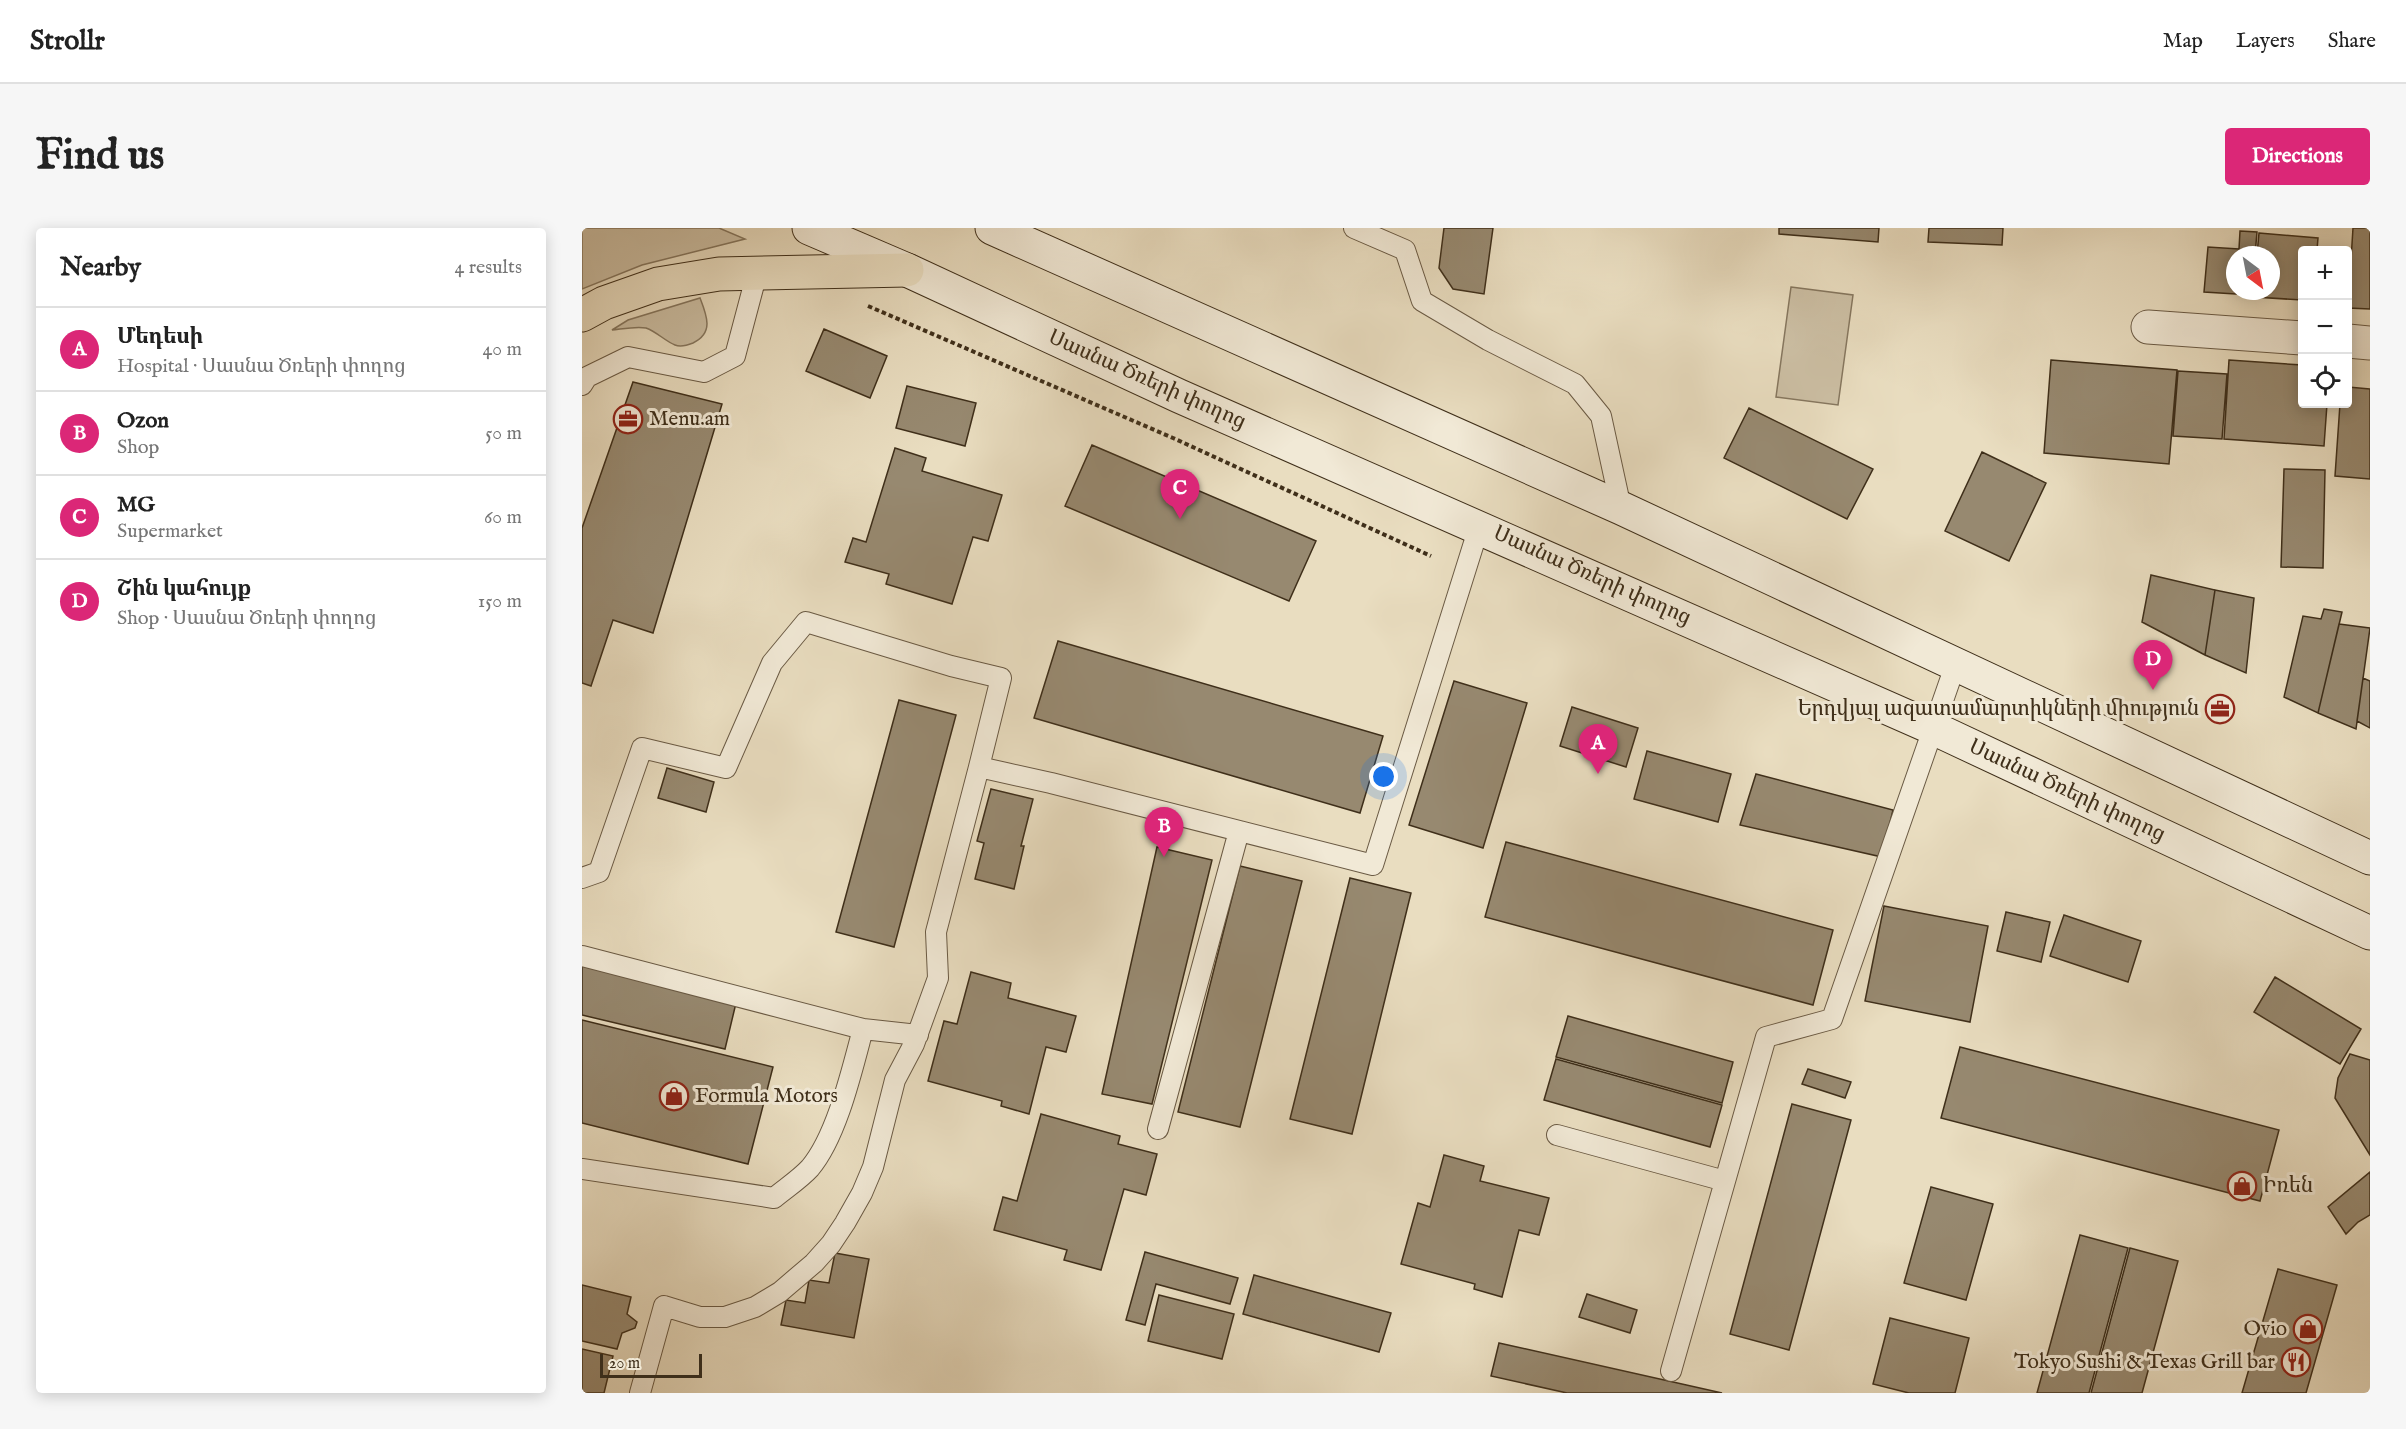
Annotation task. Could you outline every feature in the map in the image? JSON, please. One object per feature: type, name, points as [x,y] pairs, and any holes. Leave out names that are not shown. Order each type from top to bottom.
[{"type":"main road","name":"Սասնա Ծռերի փողոց","points":[[809,228],[907,270],[1179,396],[1933,728],[2370,933]]},
{"type":"main road","points":[[992,228],[1621,508],[2370,858]]},
{"type":"main road","points":[[582,315],[604,303],[658,284],[719,274],[907,270]]},
{"type":"main road","points":[[2148,327],[2298,338]]},
{"type":"main road","points":[[2352,341],[2370,343]]},
{"type":"lane","points":[[1354,228],[1405,250],[1422,301],[1488,340],[1575,384],[1601,416],[1621,508]]},
{"type":"lane","points":[[582,385],[587,377],[628,357],[704,372],[735,356],[758,273]]},
{"type":"lane","points":[[980,766],[1373,865],[1479,527]]},
{"type":"lane","points":[[582,878],[599,872],[642,748],[726,768],[772,663],[806,622],[951,666],[1001,678],[936,932],[938,978],[918,1035],[895,1080],[873,1167],[865,1184],[831,1244],[780,1292],[755,1307],[725,1317],[700,1317],[664,1305],[640,1393]]},
{"type":"lane","points":[[1671,1371],[1766,1037],[1832,1019],[1955,666]]},
{"type":"lane","points":[[1158,1129],[1239,831]]},
{"type":"lane","points":[[582,956],[863,1029],[918,1035]]},
{"type":"lane","points":[[582,1169],[774,1198],[809,1169],[825,1146],[854,1065],[863,1029]]},
{"type":"lane","points":[[1557,1135],[1725,1181]]},
{"type":"path","points":[[865,305],[1173,438],[1431,556]]},
{"type":"shaded area","points":[[582,228],[719,228],[745,239],[642,265],[582,289]]},
{"type":"shaded area","points":[[1791,287],[1853,295],[1838,405],[1776,397]]},
{"type":"shaded area","points":[[700,298],[707,324],[700,339],[691,344],[675,345],[646,328],[612,330],[628,320]]},
{"type":"building","points":[[1444,228],[1493,228],[1484,294],[1453,289],[1439,268]]},
{"type":"building","points":[[1779,228],[1879,228],[1878,242],[1779,234]]},
{"type":"building","points":[[1929,228],[2003,228],[2002,245],[1928,242]]},
{"type":"building","points":[[2353,228],[2370,228],[2370,309],[2352,308]]},
{"type":"building","points":[[2240,231],[2257,232],[2256,246],[2239,246]]},
{"type":"building","points":[[2259,233],[2318,238],[2317,246],[2298,246],[2298,300],[2280,299],[2280,246],[2258,246]]},
{"type":"building","points":[[2208,247],[2226,248],[2226,293],[2204,292]]},
{"type":"building","points":[[824,329],[887,356],[870,398],[806,371]]},
{"type":"building","points":[[2051,360],[2177,370],[2169,464],[2044,453]]},
{"type":"building","points":[[2229,360],[2298,365],[2298,408],[2327,408],[2324,446],[2224,439]]},
{"type":"building","points":[[2178,371],[2227,374],[2222,439],[2173,436]]},
{"type":"building","points":[[633,382],[722,404],[653,633],[613,620],[591,686],[582,683],[582,528]]},
{"type":"building","points":[[907,386],[976,403],[965,446],[896,428]]},
{"type":"building","points":[[2352,387],[2370,389],[2370,479],[2335,476],[2340,408],[2352,408]]},
{"type":"building","points":[[1749,408],[1873,469],[1847,519],[1724,458]]},
{"type":"building","points":[[1092,445],[1316,541],[1289,601],[1065,506]]},
{"type":"building","points":[[895,448],[926,458],[922,471],[1002,495],[988,541],[973,537],[952,604],[886,584],[889,574],[845,562],[853,538],[866,542]]},
{"type":"building","points":[[1982,452],[2046,483],[2009,561],[1945,531]]},
{"type":"building","points":[[2284,469],[2325,470],[2323,568],[2281,567]]},
{"type":"building","points":[[2151,575],[2215,590],[2205,655],[2142,622]]},
{"type":"building","points":[[2215,590],[2254,598],[2246,673],[2205,655]]},
{"type":"building","points":[[2324,609],[2342,612],[2318,713],[2284,697],[2303,616],[2321,619]]},
{"type":"building","points":[[2339,624],[2370,628],[2356,729],[2318,713]]},
{"type":"building","points":[[1058,641],[1383,736],[1360,813],[1034,718]]},
{"type":"building","points":[[2363,678],[2370,681],[2370,728],[2357,721]]},
{"type":"building","points":[[1454,681],[1527,703],[1483,848],[1409,825]]},
{"type":"building","points":[[899,700],[956,715],[894,947],[836,932]]},
{"type":"building","points":[[1572,707],[1638,728],[1626,767],[1560,746]]},
{"type":"building","points":[[1647,751],[1731,774],[1718,822],[1634,799]]},
{"type":"building","points":[[667,768],[714,782],[706,812],[658,798]]},
{"type":"building","points":[[1756,774],[1893,810],[1882,857],[1740,825]]},
{"type":"building","points":[[991,789],[1033,799],[1021,846],[1024,846],[1014,889],[975,879],[984,843],[977,841]]},
{"type":"building","points":[[1506,842],[1833,930],[1813,1005],[1485,917]]},
{"type":"building","points":[[1157,847],[1212,860],[1152,1104],[1102,1094]]},
{"type":"building","points":[[1240,866],[1302,881],[1240,1127],[1178,1112]]},
{"type":"building","points":[[1350,878],[1411,893],[1352,1134],[1290,1119]]},
{"type":"building","points":[[1884,906],[1988,926],[1970,1022],[1865,1001]]},
{"type":"building","points":[[2006,912],[2050,922],[2041,962],[1997,951]]},
{"type":"building","points":[[2064,915],[2141,941],[2128,982],[2050,956]]},
{"type":"building","points":[[582,966],[736,1003],[725,1049],[582,1015]]},
{"type":"building","points":[[971,972],[1011,983],[1008,998],[1076,1016],[1066,1052],[1046,1047],[1029,1114],[1001,1106],[1002,1101],[928,1081],[944,1021],[957,1024]]},
{"type":"building","points":[[2275,977],[2361,1029],[2340,1064],[2254,1012]]},
{"type":"building","points":[[1568,1016],[1733,1062],[1722,1103],[1556,1057]]},
{"type":"building","name":"Formula Motors","points":[[582,1020],[773,1067],[748,1164],[582,1123]]},
{"type":"building","points":[[1960,1047],[2279,1130],[2260,1201],[1941,1118]]},
{"type":"building","points":[[2350,1054],[2370,1060],[2370,1155],[2335,1098],[2338,1078]]},
{"type":"building","points":[[1556,1059],[1722,1105],[1710,1147],[1544,1100]]},
{"type":"building","points":[[1808,1069],[1851,1082],[1845,1098],[1802,1084]]},
{"type":"building","points":[[1792,1104],[1851,1120],[1789,1350],[1730,1334]]},
{"type":"building","points":[[1041,1114],[1120,1136],[1118,1144],[1157,1154],[1146,1195],[1124,1189],[1101,1270],[1064,1260],[1067,1250],[994,1230],[1003,1197],[1017,1201]]},
{"type":"building","points":[[1444,1155],[1484,1166],[1480,1181],[1549,1198],[1539,1235],[1519,1230],[1502,1297],[1474,1289],[1475,1284],[1401,1264],[1418,1203],[1430,1207]]},
{"type":"building","points":[[2370,1172],[2370,1215],[2358,1222],[2346,1234],[2328,1207]]},
{"type":"building","points":[[1931,1187],[1993,1204],[1966,1300],[1904,1283]]},
{"type":"building","points":[[2080,1235],[2128,1248],[2089,1393],[2037,1393]]},
{"type":"building","points":[[2130,1248],[2178,1261],[2142,1393],[2091,1393]]},
{"type":"building","points":[[1145,1252],[1238,1278],[1230,1304],[1156,1284],[1145,1325],[1126,1320]]},
{"type":"building","points":[[835,1253],[869,1259],[854,1338],[781,1325],[786,1300],[805,1303],[809,1280],[829,1283]]},
{"type":"building","points":[[2278,1269],[2337,1285],[2306,1393],[2242,1393]]},
{"type":"building","points":[[1254,1275],[1391,1313],[1379,1352],[1243,1314]]},
{"type":"building","points":[[582,1285],[631,1297],[627,1314],[637,1322],[635,1328],[622,1333],[617,1349],[582,1341]]},
{"type":"building","points":[[1587,1294],[1637,1310],[1630,1333],[1579,1317]]},
{"type":"building","points":[[1159,1295],[1234,1314],[1222,1359],[1148,1341]]},
{"type":"building","points":[[1890,1318],[1969,1338],[1955,1393],[1909,1393],[1873,1384]]},
{"type":"building","points":[[1499,1343],[1722,1393],[1567,1393],[1491,1376]]},
{"type":"building","points":[[582,1349],[613,1356],[604,1393],[582,1393]]},
{"type":"place","name":"Menu.am","points":[[628,419]]},
{"type":"place","name":"MG","points":[[1180,519]]},
{"type":"place","name":"Շին կահույք","points":[[2153,690]]},
{"type":"place","name":"Երդվյալ ազատամարտիկների միություն","points":[[2220,709]]},
{"type":"place","name":"Մեդեսի","points":[[1598,774]]},
{"type":"place","name":"Ozon","points":[[1164,857]]},
{"type":"place","name":"Formula Motors","points":[[674,1096]]},
{"type":"place","name":"Իռեն","points":[[2242,1186]]},
{"type":"place","name":"Ovio","points":[[2308,1329]]},
{"type":"place","name":"Tokyo Sushi & Texas Grill bar","points":[[2296,1362]]}]
